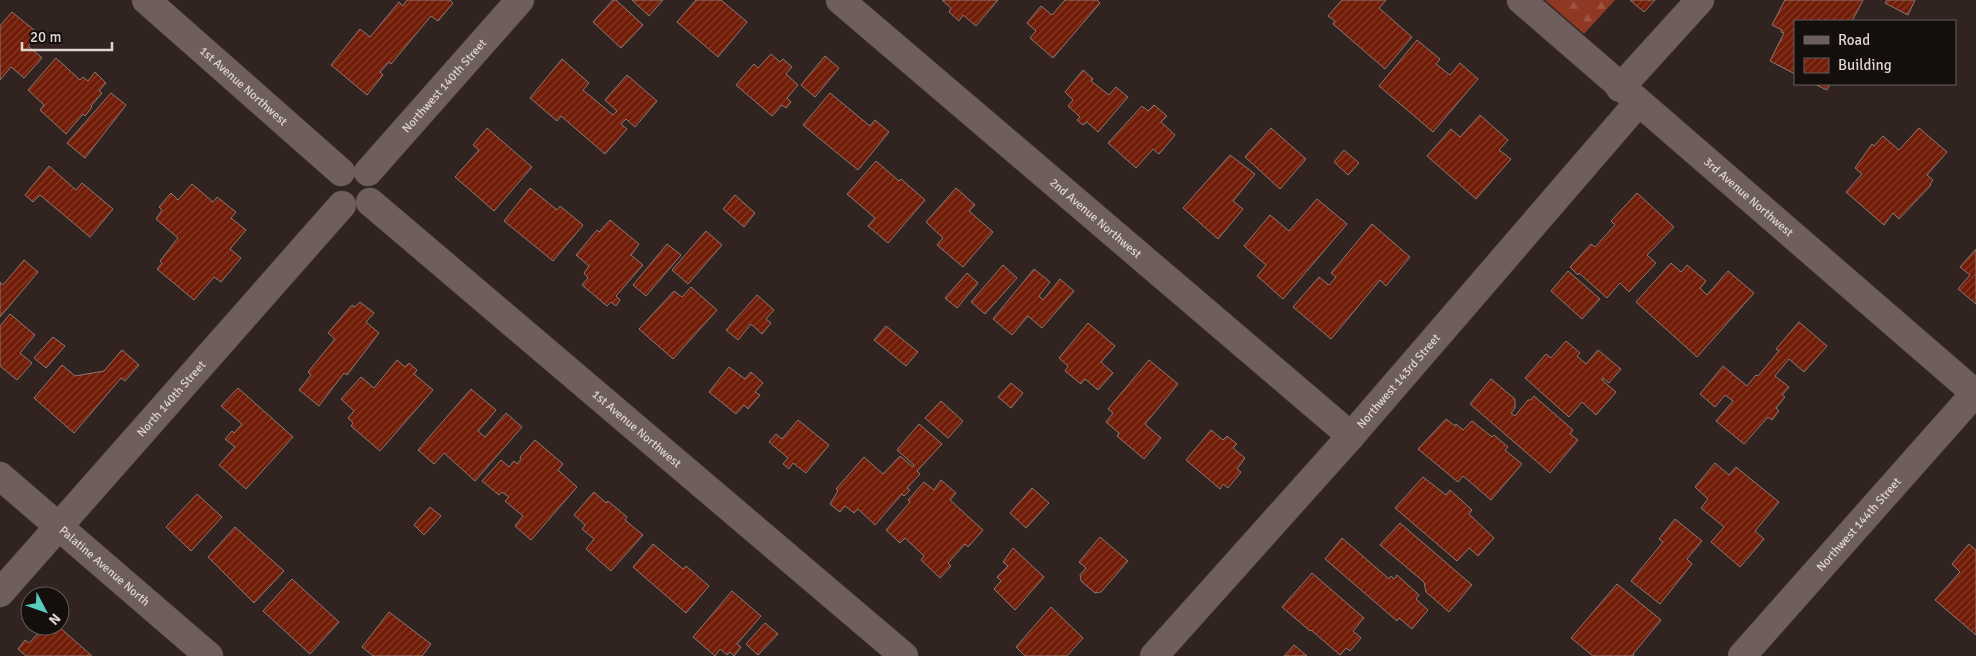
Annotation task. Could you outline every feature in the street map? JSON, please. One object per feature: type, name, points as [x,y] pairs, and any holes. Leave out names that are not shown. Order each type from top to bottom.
[{"type":"street","name":"1st Avenue Northwest","points":[[146,0],[341,172]]},
{"type":"street","name":"Northwest 140th Street","points":[[368,172],[520,0]]},
{"type":"street","name":"2nd Avenue Northwest","points":[[840,0],[1351,436]]},
{"type":"street","name":"3rd Avenue Northwest","points":[[1521,0],[1975,394]]},
{"type":"street","name":"Northwest 143rd Street","points":[[1154,656],[1351,436],[1629,95],[1700,0]]},
{"type":"street","points":[[356,167],[368,172],[376,183],[374,196],[370,202],[358,209],[350,209],[342,205],[335,196],[334,189],[335,182],[341,172],[356,167]]},
{"type":"street","name":"1st Avenue Northwest","points":[[370,202],[904,656]]},
{"type":"street","name":"North 140th Street","points":[[0,593],[342,205]]},
{"type":"street","name":"Northwest 144th Street","points":[[1742,656],[1975,394]]},
{"type":"street","name":"Palatine Avenue North","points":[[0,476],[209,656]]},
{"type":"green space","points":[[1545,0],[1615,0],[1584,34]]},
{"type":"building","points":[[407,0],[450,0],[453,3],[438,21],[431,16],[391,64],[389,62],[380,72],[383,75],[367,95],[331,65],[360,29],[370,37],[399,2],[403,6]]},
{"type":"building","points":[[613,0],[616,0],[643,25],[621,48],[593,22]]},
{"type":"building","points":[[632,0],[663,0],[649,16]]},
{"type":"building","points":[[696,0],[721,0],[747,22],[718,57],[677,22]]},
{"type":"building","points":[[942,0],[998,0],[976,26],[963,15],[959,21],[949,12],[951,8]]},
{"type":"building","points":[[1065,0],[1097,0],[1100,3],[1053,58],[1030,38],[1036,31],[1027,23],[1041,6],[1052,15]]},
{"type":"building","points":[[1342,0],[1386,0],[1379,8],[1412,37],[1385,69],[1333,24],[1335,21],[1328,16]]},
{"type":"building","points":[[1630,0],[1655,0],[1644,12]]},
{"type":"building","points":[[1785,0],[1863,0],[1853,20],[1794,20],[1794,73],[1770,61],[1784,33],[1772,25]]},
{"type":"building","points":[[1887,0],[1915,0],[1908,15],[1885,3]]},
{"type":"building","points":[[12,12],[39,34],[28,46],[42,58],[24,78],[11,67],[0,80],[0,26]]},
{"type":"building","points":[[1417,40],[1440,59],[1436,64],[1450,75],[1460,63],[1478,79],[1433,132],[1379,86]]},
{"type":"building","points":[[771,54],[780,62],[783,59],[792,67],[786,74],[798,85],[787,98],[791,102],[786,108],[782,105],[772,116],[736,85],[754,64],[758,68]]},
{"type":"building","points":[[825,56],[839,68],[815,97],[801,85]]},
{"type":"building","points":[[56,58],[80,80],[83,77],[88,81],[95,72],[106,83],[99,91],[102,93],[85,116],[83,114],[66,134],[40,110],[44,105],[28,90]]},
{"type":"building","points":[[562,59],[589,83],[583,90],[613,115],[617,111],[605,100],[627,75],[657,101],[635,127],[626,119],[621,124],[627,129],[605,154],[561,116],[557,121],[530,98]]},
{"type":"building","points":[[1083,70],[1093,79],[1091,81],[1109,95],[1116,87],[1128,97],[1098,132],[1087,122],[1083,125],[1077,120],[1080,117],[1068,106],[1073,100],[1065,92]]},
{"type":"building","points":[[1816,85],[1830,85],[1827,90]]},
{"type":"building","points":[[111,93],[126,105],[85,158],[67,143]]},
{"type":"building","points":[[830,93],[870,126],[875,120],[889,132],[858,170],[803,125]]},
{"type":"building","points":[[1154,105],[1167,116],[1161,122],[1175,135],[1159,154],[1153,149],[1136,168],[1108,143],[1142,106],[1148,111]]},
{"type":"building","points":[[1480,115],[1508,140],[1499,150],[1511,159],[1476,199],[1427,156],[1451,129],[1460,137]]},
{"type":"building","points":[[487,128],[532,167],[494,211],[455,177],[479,150],[473,145]]},
{"type":"building","points":[[1271,128],[1306,159],[1280,189],[1245,157]]},
{"type":"building","points":[[1919,128],[1947,152],[1927,175],[1933,180],[1931,185],[1899,219],[1893,213],[1884,225],[1846,192],[1862,174],[1855,168],[1872,144],[1874,146],[1883,136],[1899,150]]},
{"type":"building","points":[[1344,150],[1359,163],[1348,175],[1334,162]]},
{"type":"building","points":[[1230,155],[1255,174],[1233,201],[1243,209],[1218,239],[1183,208]]},
{"type":"building","points":[[876,161],[925,200],[888,243],[868,226],[875,218],[847,194]]},
{"type":"building","points":[[49,166],[76,190],[82,183],[113,209],[90,237],[40,195],[33,202],[25,195]]},
{"type":"building","points":[[192,184],[213,202],[217,197],[236,212],[231,218],[246,230],[230,249],[241,258],[221,282],[214,277],[194,300],[157,269],[162,263],[160,261],[178,238],[156,219],[162,210],[159,207],[171,193],[178,200]]},
{"type":"building","points":[[530,188],[557,210],[560,206],[583,225],[553,261],[504,221]]},
{"type":"building","points":[[956,188],[975,205],[969,211],[993,232],[963,267],[937,245],[943,238],[926,222]]},
{"type":"building","points":[[1637,193],[1674,227],[1647,255],[1656,263],[1629,292],[1620,283],[1607,298],[1570,267],[1591,244],[1595,247],[1615,225],[1611,221]]},
{"type":"building","points":[[735,195],[755,213],[744,227],[723,209]]},
{"type":"building","points":[[1317,199],[1347,224],[1283,299],[1257,276],[1266,265],[1244,246],[1270,215],[1289,231]]},
{"type":"building","points":[[610,220],[639,244],[631,255],[643,265],[616,296],[620,300],[616,306],[611,302],[607,306],[582,285],[588,278],[584,273],[589,266],[576,255],[597,230],[599,232]]},
{"type":"building","points":[[1372,224],[1410,257],[1386,286],[1380,280],[1331,339],[1293,307],[1319,277],[1329,285],[1336,277],[1331,273]]},
{"type":"building","points":[[706,231],[722,245],[688,284],[672,270]]},
{"type":"building","points":[[667,244],[681,255],[646,296],[633,285]]},
{"type":"building","points":[[1976,249],[1976,304],[1958,289],[1970,275],[1960,267]]},
{"type":"building","points":[[24,260],[38,272],[0,317],[0,282],[3,285]]},
{"type":"building","points":[[1671,263],[1681,272],[1687,265],[1706,281],[1700,288],[1707,295],[1728,271],[1754,293],[1697,357],[1636,302]]},
{"type":"building","points":[[1003,265],[1017,278],[985,314],[971,302]]},
{"type":"building","points":[[1034,269],[1050,282],[1039,296],[1043,300],[1060,279],[1074,291],[1042,328],[1028,316],[1012,335],[993,319]]},
{"type":"building","points":[[1568,271],[1600,299],[1582,319],[1551,291]]},
{"type":"building","points":[[967,273],[978,283],[957,308],[945,298]]},
{"type":"building","points":[[691,287],[717,310],[673,359],[639,329],[674,291],[682,297]]},
{"type":"building","points":[[757,295],[774,310],[766,319],[771,323],[762,334],[751,324],[738,340],[726,330]]},
{"type":"building","points":[[360,302],[374,313],[366,322],[379,333],[347,375],[344,373],[319,406],[299,390],[311,375],[308,372],[335,339],[328,333],[352,305],[355,307]]},
{"type":"building","points":[[10,314],[35,335],[20,353],[32,363],[17,380],[0,366],[0,326]]},
{"type":"building","points":[[1799,322],[1827,346],[1804,372],[1789,359],[1775,376],[1789,387],[1782,395],[1785,397],[1776,408],[1779,411],[1772,420],[1768,417],[1744,444],[1716,421],[1733,401],[1725,395],[1715,407],[1700,394],[1723,366],[1747,386],[1779,351],[1776,349]]},
{"type":"building","points":[[1088,323],[1115,346],[1101,362],[1113,373],[1098,390],[1085,379],[1081,384],[1065,371],[1068,366],[1059,358]]},
{"type":"building","points":[[886,326],[918,352],[906,366],[874,340]]},
{"type":"building","points":[[53,337],[65,346],[46,368],[34,358]]},
{"type":"building","points":[[1566,341],[1580,353],[1577,356],[1586,364],[1598,350],[1621,369],[1609,383],[1603,378],[1602,380],[1616,392],[1596,415],[1582,402],[1569,417],[1525,378],[1546,354],[1551,358]]},
{"type":"building","points":[[122,350],[139,365],[125,381],[121,378],[74,433],[34,398],[62,365],[75,376],[104,371]]},
{"type":"building","points":[[397,360],[405,367],[409,363],[417,370],[414,374],[433,390],[380,451],[351,426],[353,423],[348,418],[354,411],[341,399],[361,377],[374,388]]},
{"type":"building","points":[[1149,360],[1178,384],[1145,424],[1161,438],[1144,459],[1117,436],[1119,433],[1106,422],[1113,413],[1108,409]]},
{"type":"building","points":[[729,367],[745,379],[751,372],[763,383],[755,392],[760,395],[748,409],[744,405],[736,414],[709,392]]},
{"type":"building","points":[[1491,379],[1515,399],[1515,408],[1511,413],[1515,416],[1528,400],[1531,400],[1534,396],[1573,430],[1570,434],[1578,440],[1550,473],[1470,404]]},
{"type":"building","points":[[1011,383],[1023,393],[1011,408],[998,397]]},
{"type":"building","points":[[238,388],[293,437],[246,489],[219,465],[235,447],[225,439],[242,424],[221,406]]},
{"type":"building","points":[[471,389],[496,410],[478,431],[485,437],[506,413],[522,427],[475,481],[444,453],[434,464],[418,450]]},
{"type":"building","points":[[941,401],[963,421],[948,438],[925,418]]},
{"type":"building","points":[[1446,419],[1463,430],[1472,421],[1492,437],[1494,435],[1508,447],[1505,450],[1522,464],[1491,500],[1463,476],[1458,482],[1418,449]]},
{"type":"building","points":[[798,420],[829,445],[806,473],[793,463],[789,469],[783,464],[788,458],[769,442],[776,434],[782,439]]},
{"type":"building","points":[[919,424],[942,444],[917,471],[920,474],[907,488],[910,490],[904,496],[902,494],[875,525],[858,509],[854,513],[845,506],[840,512],[830,504],[838,491],[836,489],[864,457],[883,474],[900,456],[913,467],[914,465],[897,450]]},
{"type":"building","points":[[1211,430],[1223,440],[1227,436],[1237,444],[1233,448],[1245,458],[1237,469],[1241,472],[1228,488],[1223,484],[1220,489],[1186,460]]},
{"type":"building","points":[[535,440],[563,464],[558,470],[577,487],[531,540],[515,526],[523,516],[505,501],[509,497],[502,492],[499,495],[482,481],[501,460],[509,467],[514,461],[517,464],[521,459],[520,457]]},
{"type":"building","points":[[1715,463],[1729,475],[1736,467],[1779,502],[1755,531],[1764,539],[1740,567],[1711,542],[1724,527],[1701,508],[1708,499],[1695,487]]},
{"type":"building","points":[[1423,477],[1446,495],[1450,490],[1472,510],[1469,514],[1494,538],[1478,556],[1469,548],[1457,561],[1395,508]]},
{"type":"building","points":[[941,480],[956,493],[950,500],[983,530],[968,547],[965,544],[948,563],[951,566],[940,578],[921,560],[924,556],[905,538],[900,543],[886,530],[924,482],[934,490]]},
{"type":"building","points":[[1032,488],[1049,503],[1026,528],[1010,513]]},
{"type":"building","points":[[594,492],[606,503],[608,501],[627,517],[625,520],[643,535],[611,571],[586,549],[594,539],[582,529],[585,525],[574,515]]},
{"type":"building","points":[[197,494],[222,517],[191,551],[166,527]]},
{"type":"building","points":[[430,507],[441,516],[424,535],[414,525]]},
{"type":"building","points":[[1675,519],[1702,541],[1687,559],[1692,564],[1660,604],[1631,581],[1663,542],[1659,539]]},
{"type":"building","points":[[1400,523],[1472,585],[1449,612],[1426,592],[1424,582],[1380,545]]},
{"type":"building","points":[[235,527],[284,571],[254,603],[208,557]]},
{"type":"building","points":[[1100,537],[1128,561],[1101,592],[1095,593],[1081,581],[1080,575],[1086,568],[1079,562]]},
{"type":"building","points":[[1342,538],[1389,579],[1391,576],[1394,579],[1397,575],[1419,595],[1416,599],[1428,610],[1412,629],[1399,618],[1397,621],[1325,559]]},
{"type":"building","points":[[653,544],[683,569],[686,566],[709,586],[686,613],[633,567]]},
{"type":"building","points":[[1969,544],[1976,550],[1976,635],[1935,600],[1960,572],[1952,564]]},
{"type":"building","points":[[1013,548],[1044,577],[1015,610],[994,589],[1001,581],[997,577],[1008,566],[1003,562]]},
{"type":"building","points":[[1312,573],[1364,618],[1353,631],[1361,638],[1350,651],[1346,648],[1340,655],[1282,607]]},
{"type":"building","points":[[292,579],[339,622],[310,654],[263,611]]},
{"type":"building","points":[[1617,584],[1661,620],[1633,654],[1634,656],[1593,656],[1571,638]]},
{"type":"building","points":[[732,591],[761,616],[737,644],[741,647],[734,656],[730,652],[727,655],[720,649],[715,656],[693,637]]},
{"type":"building","points":[[1051,607],[1083,638],[1067,656],[1025,656],[1016,647]]},
{"type":"building","points":[[389,612],[431,644],[422,656],[373,656],[362,647]]},
{"type":"building","points":[[765,623],[778,634],[758,655],[746,644]]},
{"type":"building","points":[[36,636],[69,636],[92,656],[26,656],[18,649],[25,640],[29,643]]},
{"type":"building","points":[[1294,645],[1307,656],[1284,656]]}]
